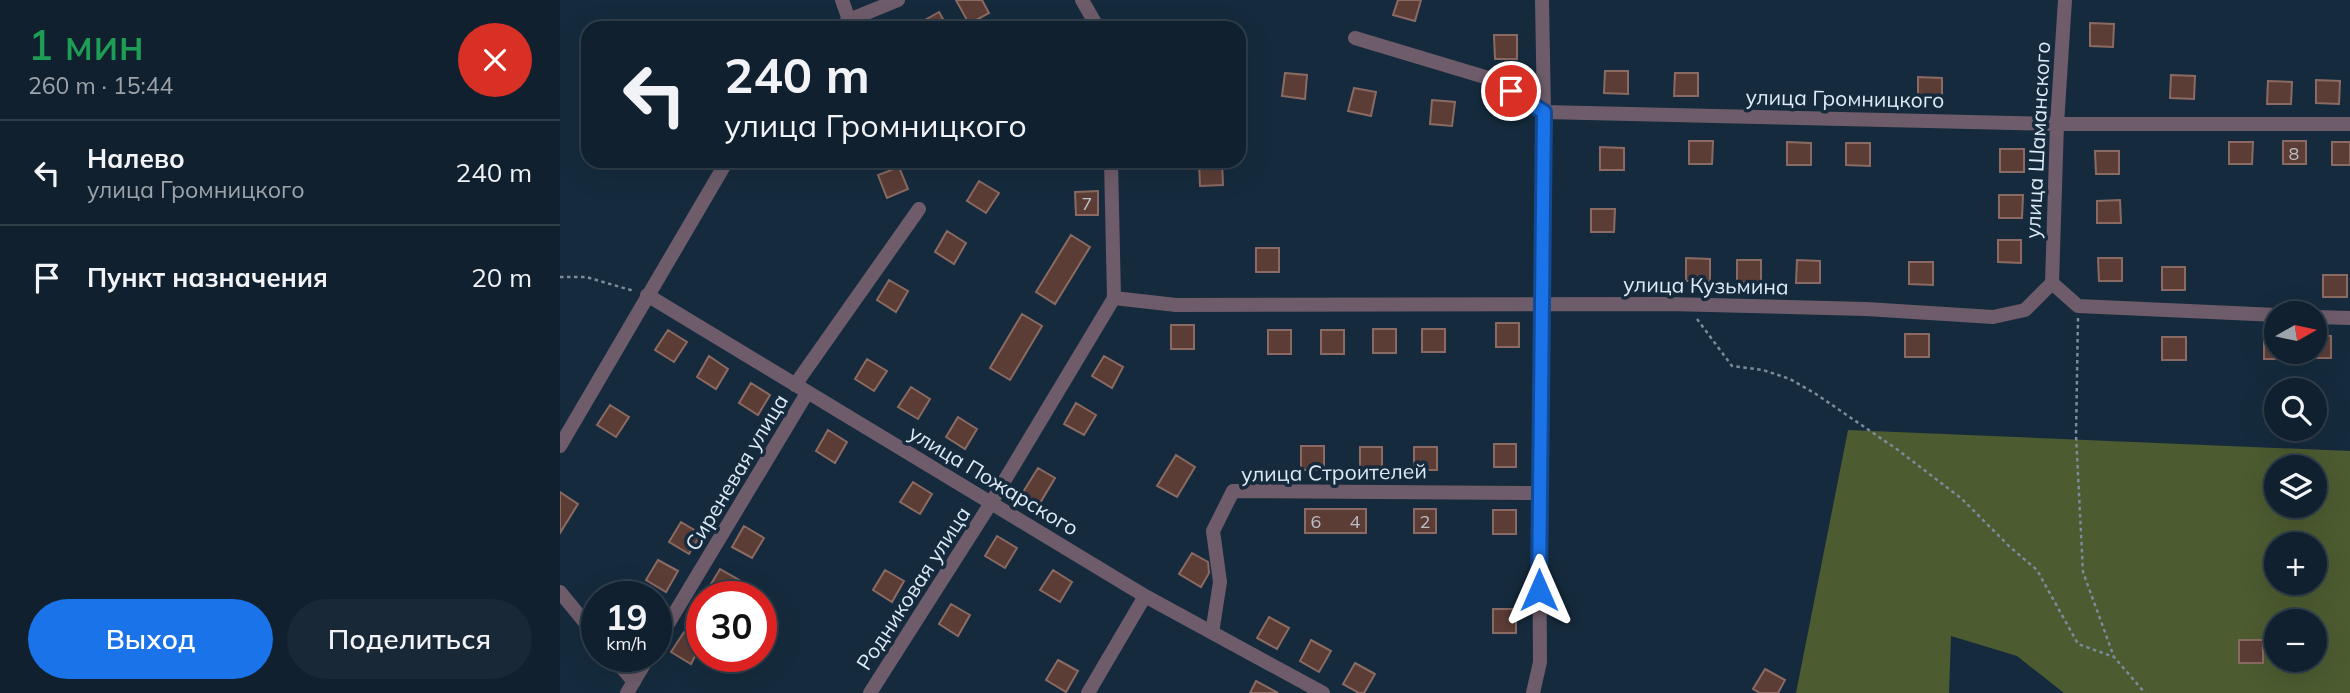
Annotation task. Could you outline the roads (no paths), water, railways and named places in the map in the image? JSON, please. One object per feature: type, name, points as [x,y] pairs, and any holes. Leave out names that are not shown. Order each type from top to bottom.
[{"type":"street","points":[[842,0],[844,21]]},
{"type":"street","points":[[851,21],[898,0]]},
{"type":"street","points":[[1082,0],[1094,21]]},
{"type":"street","points":[[1533,693],[1539,662],[1544,112],[1542,0]]},
{"type":"street","name":"улица Шаманского","points":[[2052,283],[2057,124],[2065,0]]},
{"type":"street","points":[[1355,38],[1495,80],[1544,112]]},
{"type":"street","name":"улица Громницкого","points":[[1544,112],[2057,124],[2350,124]]},
{"type":"street","points":[[560,446],[723,168]]},
{"type":"street","points":[[1111,168],[1114,298]]},
{"type":"street","name":"Сиреневая улица","points":[[672,617],[802,389],[919,209]]},
{"type":"street","points":[[2052,283],[2078,306],[2264,314]]},
{"type":"street","name":"улица Кузьмина","points":[[1114,298],[1176,305],[1687,305],[1866,309],[1993,317],[2025,310],[2052,283]]},
{"type":"street","name":"улица Пожарского","points":[[647,295],[1145,596],[1304,688],[1324,693]]},
{"type":"street","name":"Родниковая улица","points":[[870,693],[991,503],[1114,298]]},
{"type":"street","points":[[2328,317],[2350,318]]},
{"type":"street","name":"улица Строителей","points":[[1212,633],[1220,582],[1213,531],[1233,491],[1539,493]]},
{"type":"street","points":[[560,592],[581,618]]},
{"type":"street","points":[[1088,693],[1145,596]]},
{"type":"street","points":[[621,672],[630,688],[640,672]]}]
